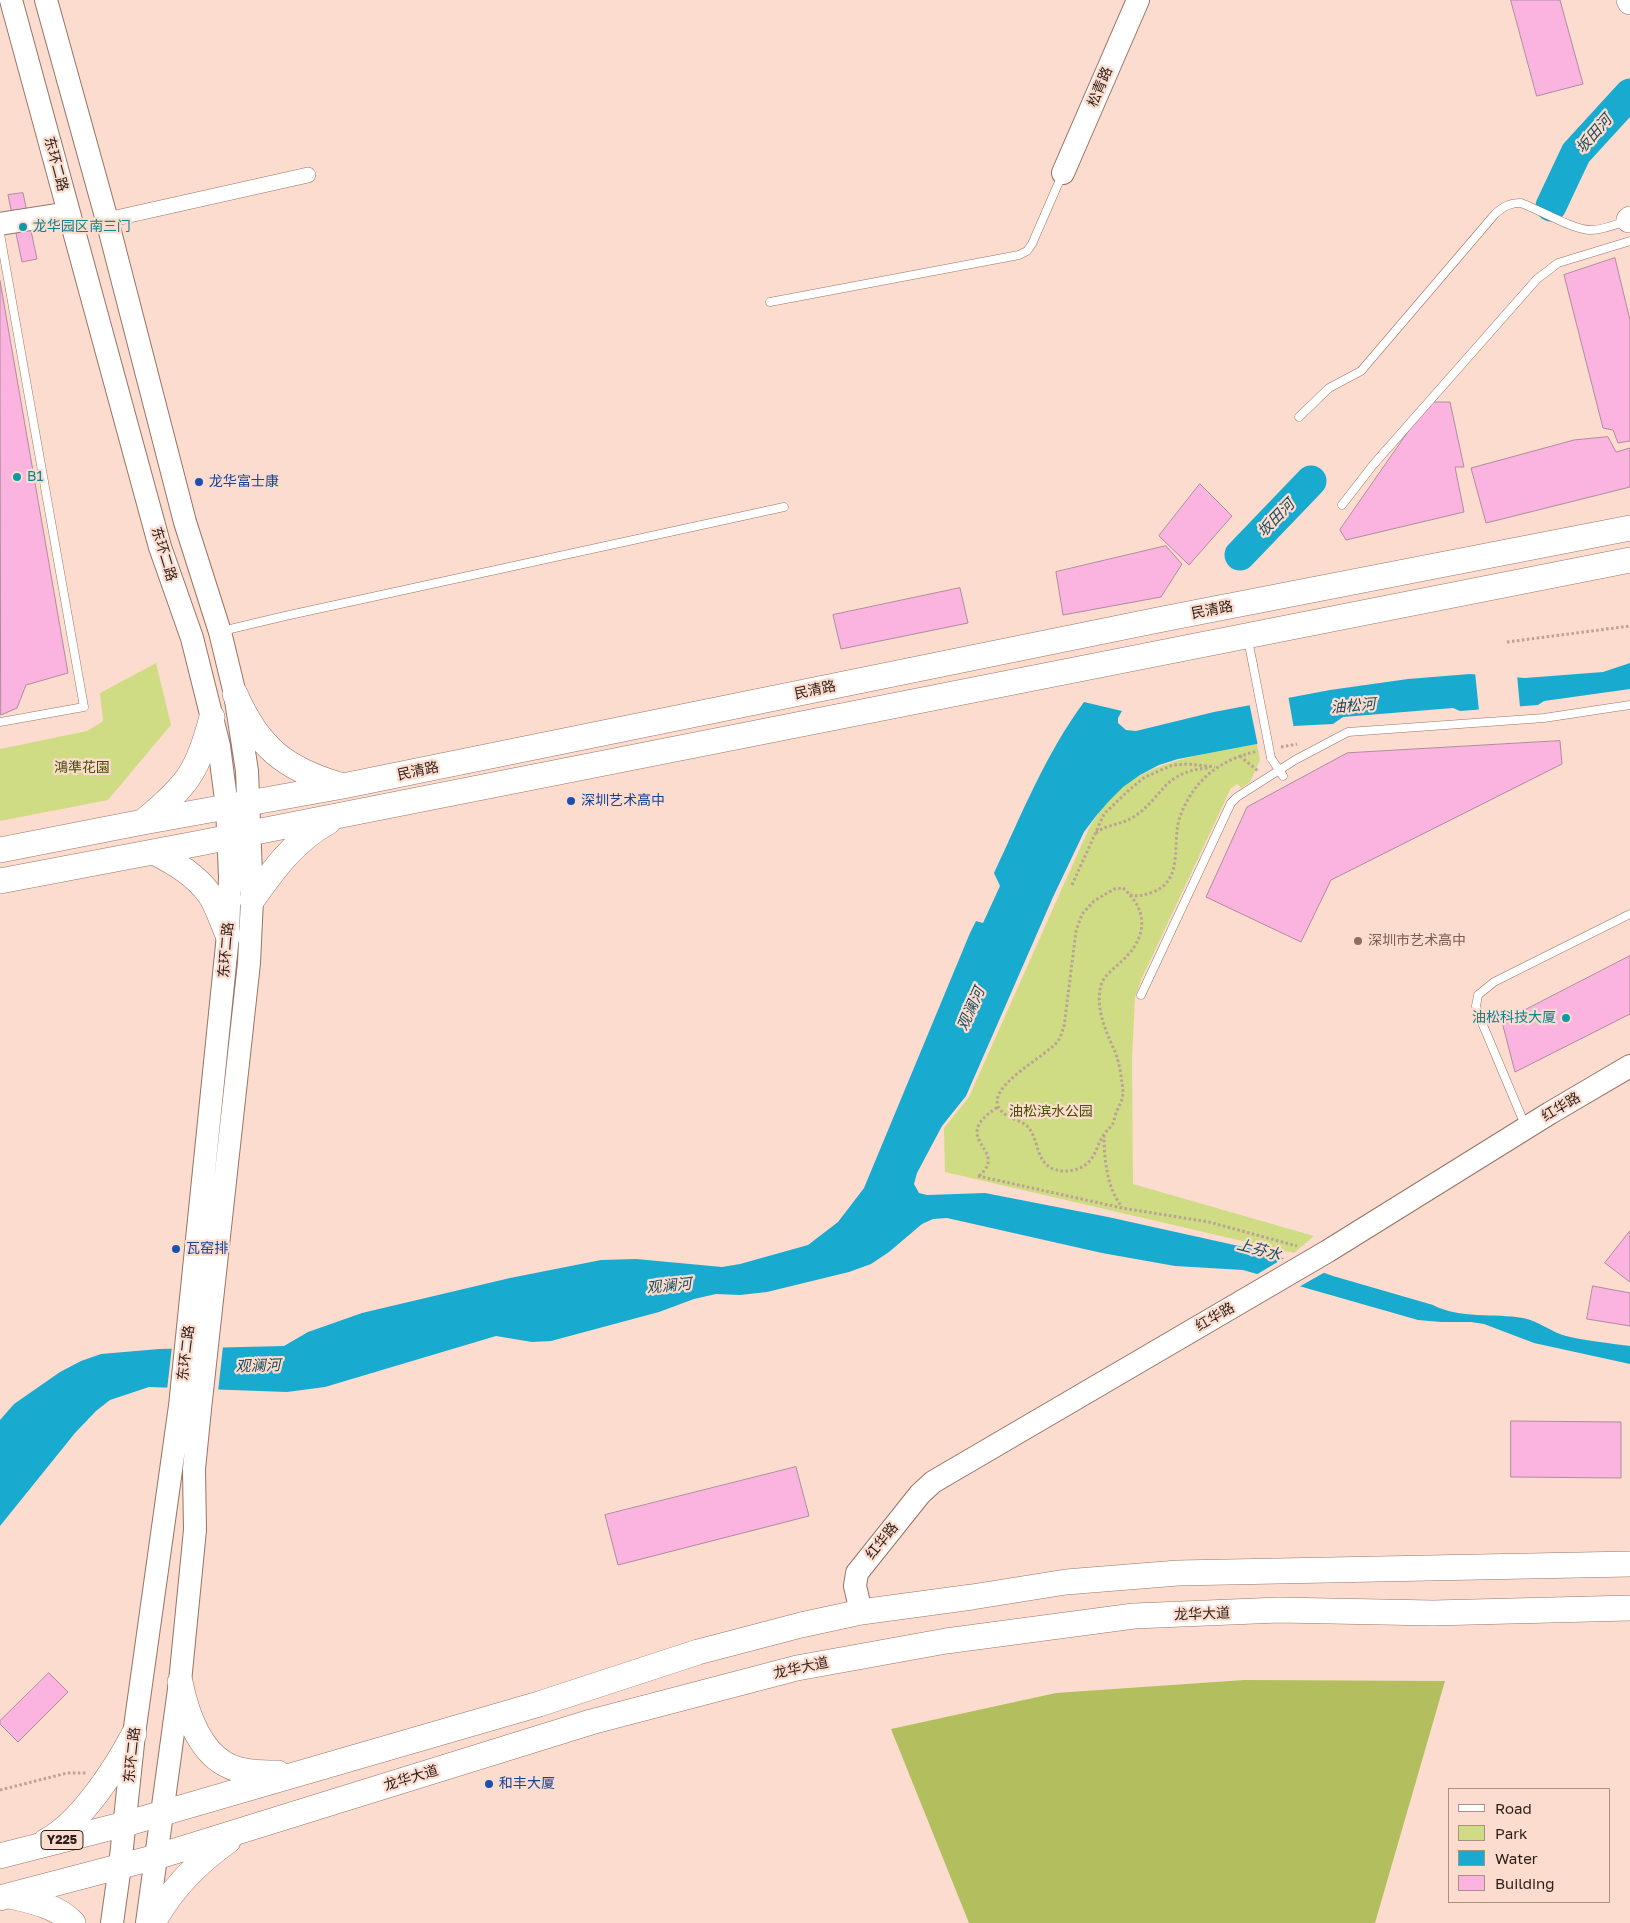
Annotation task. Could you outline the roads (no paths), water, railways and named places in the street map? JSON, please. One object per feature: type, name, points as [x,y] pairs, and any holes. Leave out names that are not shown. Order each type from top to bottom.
[{"type":"main road","name":"东环二路","points":[[11,0],[160,547],[192,638],[219,746],[237,805],[239,835],[252,900],[249,963],[201,1309],[190,1408],[134,1734],[112,1923]]},
{"type":"main road","name":"东环二路","points":[[46,0],[107,220],[185,522],[220,632],[235,694],[247,770],[237,805]]},
{"type":"main road","name":"松青路","points":[[1063,173],[1138,0]]},
{"type":"main road","points":[[0,224],[69,213]]},
{"type":"main road","name":"民清路","points":[[0,850],[343,786],[1163,619],[1630,528]]},
{"type":"main road","name":"民清路","points":[[0,881],[1630,560]]},
{"type":"main road","points":[[235,694],[244,716],[257,736],[276,754],[299,770],[318,779],[343,786]]},
{"type":"main road","points":[[143,822],[169,801],[187,782],[198,762],[212,717]]},
{"type":"main road","points":[[252,900],[278,864],[294,847],[312,831],[342,815]]},
{"type":"main road","name":"东环二路","points":[[201,1309],[228,935],[230,877],[239,835]]},
{"type":"main road","points":[[154,852],[178,865],[197,879],[210,896],[228,935]]},
{"type":"main road","name":"红华路","points":[[861,1612],[855,1586],[858,1573],[920,1494],[932,1482],[1328,1251],[1630,1066]]},
{"type":"main road","name":"东环二路","points":[[147,1923],[180,1682],[195,1530],[190,1408]]},
{"type":"main road","points":[[161,1814],[538,1704],[698,1652],[801,1625],[861,1612],[1066,1582],[1178,1573],[1630,1564]]},
{"type":"main road","name":"龙华大道","points":[[5,1897],[156,1857],[591,1722],[715,1688],[797,1668],[946,1641],[1134,1616],[1279,1610],[1433,1613],[1630,1608]]},
{"type":"main road","points":[[180,1682],[191,1720],[201,1740],[212,1754],[226,1764],[241,1770],[293,1774]]},
{"type":"main road","points":[[30,1848],[50,1839],[81,1810],[106,1780],[134,1734]]},
{"type":"main road","name":"Y225","points":[[0,1856],[161,1814]]},
{"type":"main road","points":[[153,1923],[170,1895],[184,1878],[206,1856],[242,1830]]},
{"type":"main road","points":[[5,1897],[36,1902],[55,1910],[73,1923]]},
{"type":"street","points":[[107,220],[308,174]]},
{"type":"lane","points":[[770,302],[1018,255],[1027,251],[1032,244],[1063,173]]},
{"type":"lane","points":[[1299,418],[1329,388],[1361,371],[1504,206],[1512,203],[1521,203],[1580,229],[1591,230],[1630,226]]},
{"type":"lane","points":[[1342,505],[1373,465],[1537,278],[1558,263],[1630,226]]},
{"type":"lane","points":[[0,234],[84,707],[0,722]]},
{"type":"lane","points":[[220,632],[284,616],[784,506]]},
{"type":"lane","points":[[1247,636],[1272,758],[1281,773]]},
{"type":"lane","points":[[1141,996],[1231,804],[1237,797],[1281,773],[1348,732],[1544,718],[1630,705]]},
{"type":"lane","points":[[1526,1128],[1480,1018],[1476,1006],[1478,994],[1494,982],[1630,914]]},
{"type":"water","points":[[1630,663],[1630,689],[1544,701],[1538,705],[1460,711],[1453,708],[1343,717],[1333,724],[1294,726],[1257,744],[1178,759],[1159,765],[1123,787],[1084,832],[1053,897],[966,1096],[942,1126],[917,1173],[914,1184],[919,1193],[927,1195],[985,1193],[1108,1217],[1266,1252],[1333,1276],[1454,1312],[1523,1318],[1566,1336],[1630,1346],[1630,1364],[1534,1343],[1484,1324],[1418,1320],[1243,1270],[1175,1266],[1102,1253],[947,1218],[933,1219],[922,1224],[889,1252],[871,1264],[849,1272],[767,1292],[740,1295],[716,1294],[694,1299],[659,1312],[551,1341],[532,1342],[496,1336],[325,1387],[287,1392],[149,1387],[110,1400],[96,1411],[75,1433],[0,1526],[0,1420],[14,1404],[60,1372],[81,1361],[101,1354],[159,1349],[284,1346],[308,1332],[362,1313],[510,1278],[601,1260],[636,1259],[722,1267],[740,1264],[808,1245],[838,1222],[864,1188],[970,933],[976,921],[983,923],[1000,886],[994,873],[1046,763],[1084,702],[1122,711],[1118,718],[1118,723],[1126,730],[1136,731],[1214,712],[1330,690],[1408,679],[1470,674],[1525,678],[1603,672]]},
{"type":"waterway","name":"坂田河","points":[[1551,206],[1576,153],[1630,94]]},
{"type":"waterway","name":"坂田河","points":[[1240,555],[1311,481]]},
{"type":"place","name":"龙华园区南三门","points":[[23,227]]},
{"type":"place","name":"B1","points":[[17,477]]},
{"type":"place","name":"龙华富士康","points":[[199,482]]},
{"type":"place","name":"深圳艺术高中","points":[[571,801]]},
{"type":"place","name":"深圳市艺术高中","points":[[1358,941]]},
{"type":"place","name":"油松科技大厦","points":[[1566,1018]]},
{"type":"place","name":"瓦窑排","points":[[176,1249]]},
{"type":"place","name":"和丰大厦","points":[[489,1784]]},
{"type":"water label","name":"油松河","points":[[1353,706]]},
{"type":"water label","name":"观澜河","points":[[971,1009]]},
{"type":"water label","name":"上芬水","points":[[1259,1250]]},
{"type":"water label","name":"观澜河","points":[[669,1286]]},
{"type":"water label","name":"观澜河","points":[[258,1366]]},
{"type":"park label","name":"鴻準花園","points":[[82,768]]},
{"type":"park label","name":"油松滨水公园","points":[[1051,1112]]}]
